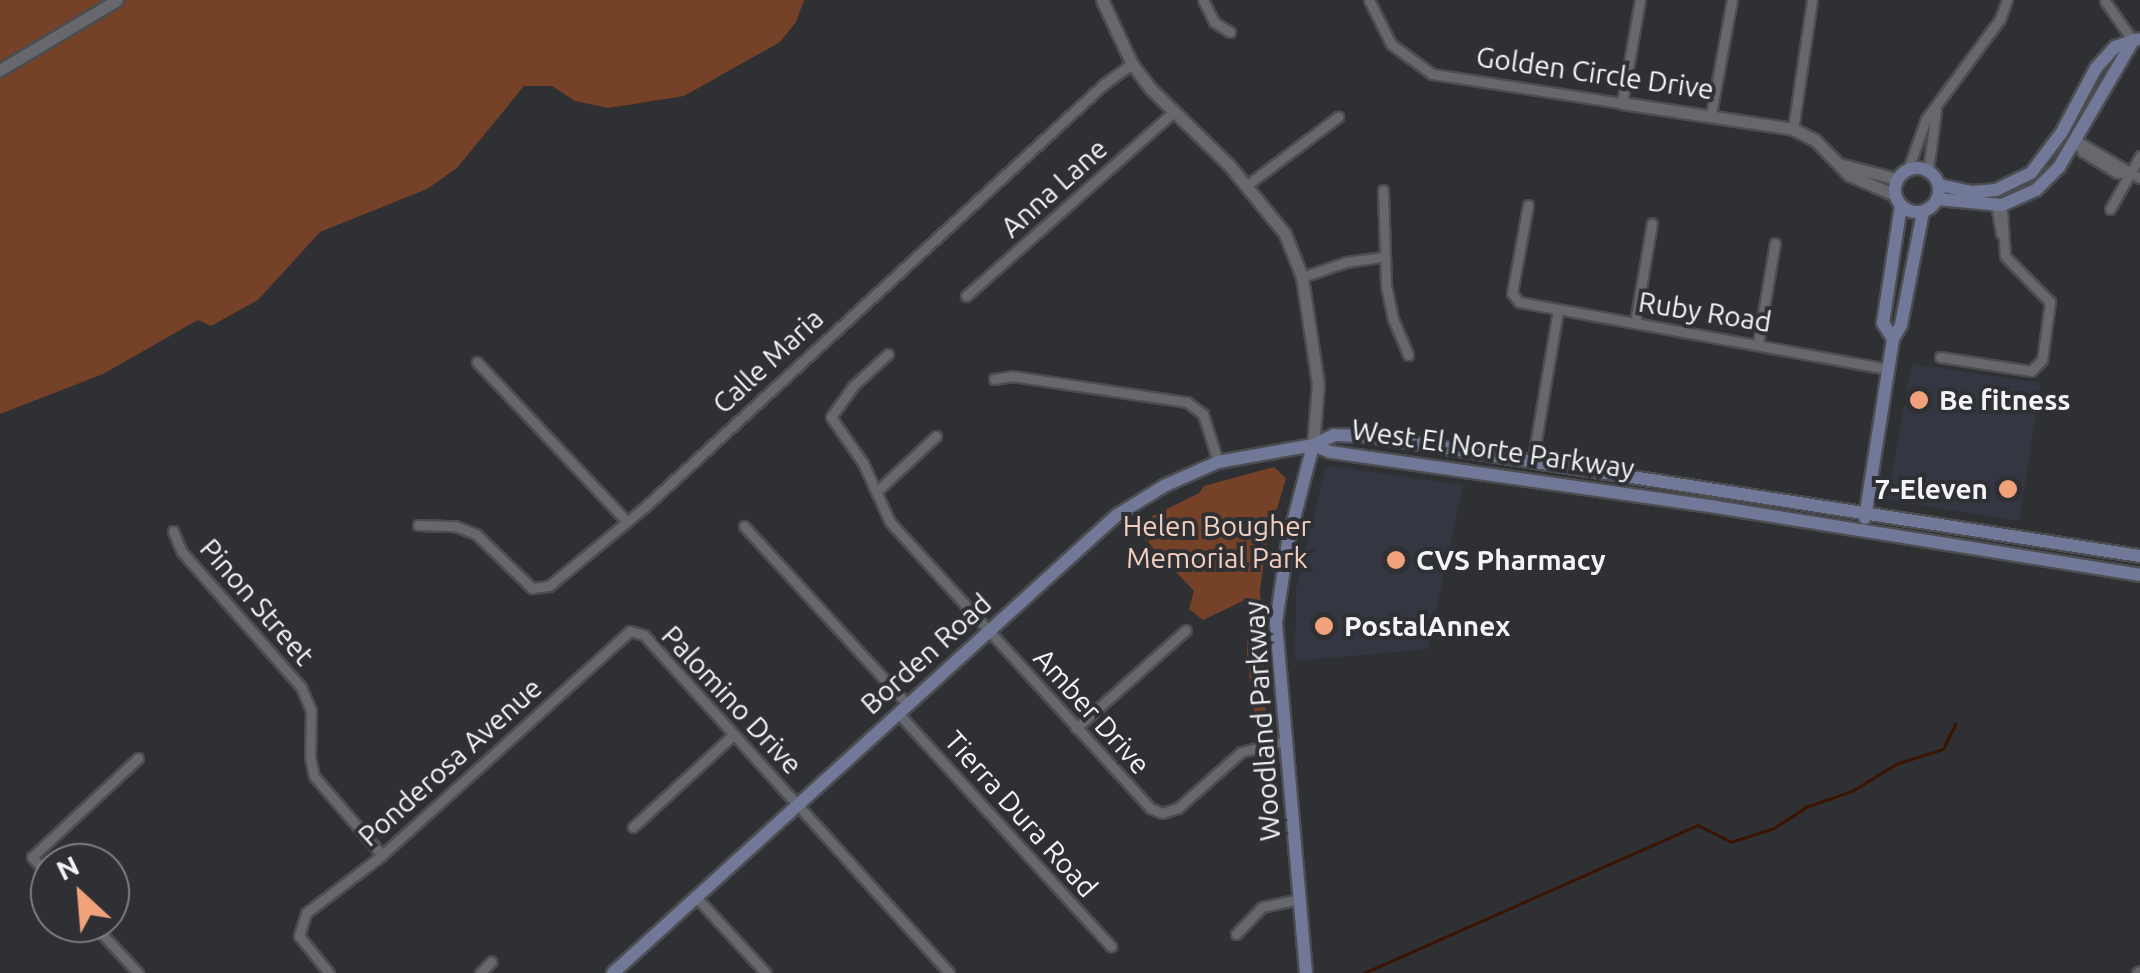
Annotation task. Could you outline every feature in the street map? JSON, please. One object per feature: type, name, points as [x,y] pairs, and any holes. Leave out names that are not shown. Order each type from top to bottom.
[{"type":"main road","points":[[1938,192],[1991,191],[2030,174],[2062,132],[2096,68],[2115,47],[2136,40]]},
{"type":"main road","points":[[1938,192],[1996,206],[2036,190],[2059,167],[2136,40]]},
{"type":"main road","points":[[2062,132],[2075,140]]},
{"type":"main road","points":[[1893,339],[1883,323],[1902,223],[1898,200],[1903,174],[1928,170],[1938,192]]},
{"type":"main road","points":[[1991,191],[1996,206]]},
{"type":"main road","points":[[1863,531],[1893,339],[1901,325],[1923,212],[1938,192]]},
{"type":"main road","points":[[1898,200],[1923,212]]},
{"type":"main road","name":"West El Norte Parkway","points":[[1312,445],[1334,435],[1368,436],[1533,458],[2140,556]]},
{"type":"main road","name":"West El Norte Parkway","points":[[1312,445],[1330,452],[2140,576]]},
{"type":"main road","name":"Borden Road","points":[[613,973],[1116,516],[1166,485],[1218,462],[1312,445]]},
{"type":"main road","name":"Woodland Parkway","points":[[1306,973],[1276,597],[1312,445]]},
{"type":"street","points":[[0,70],[117,0]]},
{"type":"street","name":"Woodland Parkway","points":[[1102,0],[1132,64],[1172,113],[1247,185],[1285,234],[1302,277],[1318,384],[1312,445]]},
{"type":"street","points":[[1203,0],[1214,22],[1230,32]]},
{"type":"street","name":"Golden Circle Drive","points":[[1368,0],[1390,44],[1432,74],[1792,128],[1815,140],[1849,175],[1898,200]]},
{"type":"street","points":[[1622,103],[1637,0]]},
{"type":"street","points":[[1711,114],[1732,0]]},
{"type":"street","points":[[1792,128],[1812,0]]},
{"type":"street","points":[[1903,174],[1926,120],[2000,19],[2007,0]]},
{"type":"street","points":[[2105,0],[2136,40]]},
{"type":"street","name":"Calle Maria","points":[[418,525],[455,526],[476,534],[539,590],[626,522],[1104,84],[1132,64]]},
{"type":"street","points":[[1928,170],[1936,110]]},
{"type":"street","name":"Anna Lane","points":[[966,296],[1172,113]]},
{"type":"street","points":[[1247,185],[1314,140],[1338,118]]},
{"type":"street","points":[[2075,140],[2135,175]]},
{"type":"street","points":[[2110,209],[2135,175],[2140,156]]},
{"type":"street","name":"Golden Circle Drive","points":[[1839,164],[1903,174]]},
{"type":"street","points":[[1383,190],[1383,258],[1392,319],[1408,355]]},
{"type":"street","name":"Ruby Road","points":[[1528,205],[1512,293],[1515,299],[1889,369]]},
{"type":"street","points":[[1940,357],[2031,371],[2042,360],[2050,302],[2005,256],[2002,211],[1996,206]]},
{"type":"street","points":[[1636,323],[1652,223]]},
{"type":"street","points":[[1758,343],[1775,242]]},
{"type":"street","points":[[1302,277],[1346,262],[1383,258]]},
{"type":"street","points":[[1533,458],[1558,310]]},
{"type":"street","name":"Amber Drive","points":[[888,354],[854,385],[831,417],[863,463],[890,522],[1150,808],[1167,813],[1242,752],[1286,741]]},
{"type":"street","points":[[477,362],[626,522]]},
{"type":"street","points":[[994,378],[1012,376],[1187,402],[1203,414],[1218,462]]},
{"type":"street","points":[[876,492],[936,436]]},
{"type":"street","name":"Tierra Dura Road","points":[[744,526],[1110,946]]},
{"type":"street","name":"Pinon Street","points":[[173,531],[182,552],[301,687],[311,710],[310,757],[314,776],[382,856]]},
{"type":"street","points":[[1076,728],[1186,630]]},
{"type":"street","name":"Ponderosa Avenue","points":[[329,973],[305,947],[300,924],[306,913],[382,856],[630,631]]},
{"type":"street","name":"Palomino Drive","points":[[630,631],[644,636],[949,973]]},
{"type":"street","points":[[633,828],[733,735]]},
{"type":"street","points":[[46,843],[138,758]]},
{"type":"street","points":[[696,897],[766,973]]},
{"type":"street","points":[[1236,934],[1262,907],[1299,899]]},
{"type":"street","points":[[110,943],[138,973]]},
{"type":"street","points":[[480,973],[491,962]]},
{"type":"shaded area","points":[[1912,364],[2041,383],[2019,521],[1887,500]]},
{"type":"shaded area","points":[[1330,466],[1463,485],[1428,649],[1295,661],[1296,590],[1325,469]]},
{"type":"green space","points":[[0,0],[804,0],[796,22],[780,42],[684,96],[608,108],[575,101],[552,86],[524,86],[457,168],[427,189],[320,232],[258,300],[211,326],[198,320],[103,374],[0,414]]},
{"type":"green space","name":"Helen Bougher Memorial Park","points":[[1274,467],[1286,478],[1266,547],[1260,590],[1266,723],[1257,735],[1247,656],[1247,599],[1203,620],[1189,609],[1194,591],[1132,526],[1199,493],[1204,486]]},
{"type":"waterway","points":[[1364,973],[1698,825],[1731,842],[1774,828],[1806,807],[1852,791],[1896,764],[1943,749],[1955,724]]},
{"type":"place","name":"Be fitness","points":[[1919,400]]},
{"type":"place","name":"7-Eleven","points":[[2008,489]]},
{"type":"place","name":"CVS Pharmacy","points":[[1396,560]]},
{"type":"place","name":"PostalAnnex","points":[[1324,626]]}]
